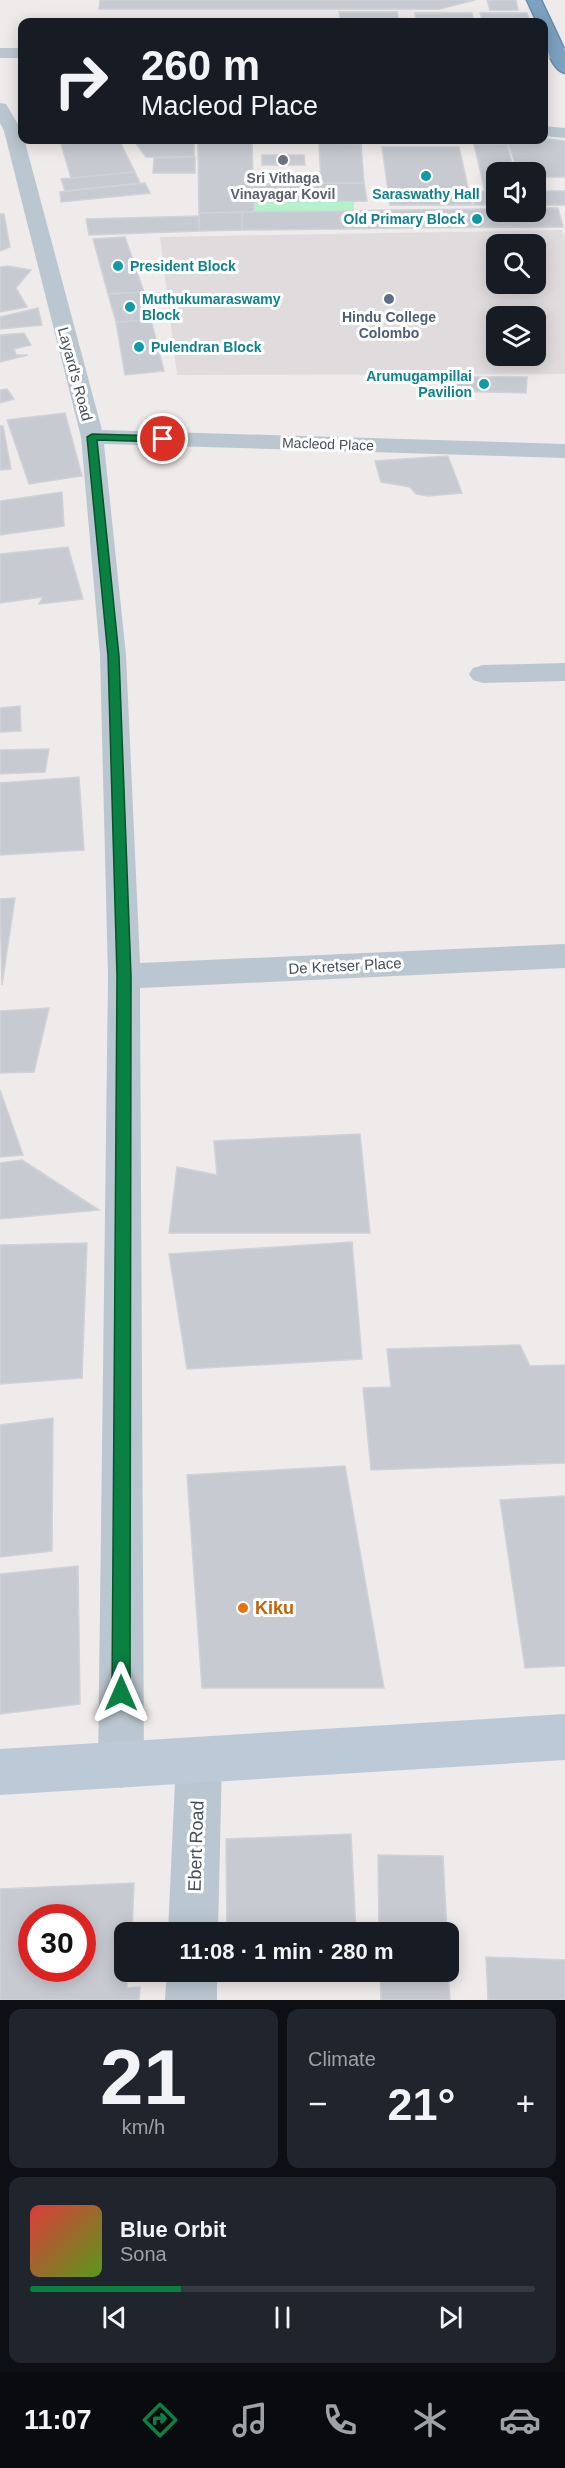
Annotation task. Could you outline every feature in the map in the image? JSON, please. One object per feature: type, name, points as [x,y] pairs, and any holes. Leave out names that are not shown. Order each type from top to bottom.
[{"type":"highway","points":[[534,0],[542,18]]},
{"type":"highway","points":[[548,33],[558,57]]},
{"type":"main road","points":[[0,1772],[565,1737]]},
{"type":"street","points":[[0,52],[18,52]]},
{"type":"street","name":"Layard's Road","points":[[12,123],[92,437],[113,656],[124,976],[121,1765]]},
{"type":"street","name":"Macleod Place","points":[[92,437],[565,452]]},
{"type":"street","points":[[483,674],[565,672]]},
{"type":"street","name":"De Kretser Place","points":[[124,976],[565,956]]},
{"type":"street","name":"Ebert Road","points":[[193,1922],[199,1760]]},
{"type":"street","points":[[191,2000],[192,1982]]},
{"type":"shaded area","points":[[562,230],[565,240],[565,374],[177,375],[160,237]]},
{"type":"green space","points":[[354,201],[354,211],[254,212],[254,202]]},
{"type":"building","points":[[100,0],[475,0],[440,9],[99,9]]},
{"type":"building","points":[[487,0],[516,0],[518,10],[490,10]]},
{"type":"building","points":[[339,12],[397,12],[398,18],[340,18]]},
{"type":"building","points":[[415,13],[472,13],[473,18],[416,18]]},
{"type":"building","points":[[480,13],[527,13],[529,18],[482,18]]},
{"type":"building","points":[[548,139],[565,141],[565,177],[546,177],[546,162],[515,162],[508,144],[548,144]]},
{"type":"building","points":[[61,144],[121,144],[135,172],[71,178]]},
{"type":"building","points":[[136,144],[194,144],[194,156],[146,157]]},
{"type":"building","points":[[198,144],[252,144],[254,212],[199,213]]},
{"type":"building","points":[[319,144],[361,144],[364,183],[321,183]]},
{"type":"building","points":[[474,144],[507,144],[512,162],[486,162],[486,205],[474,205],[471,191],[485,191]]},
{"type":"building","name":"Saraswathy Hall","points":[[382,147],[459,147],[472,205],[390,205]]},
{"type":"building","name":"Sri Vithaga Vinayagar Kovil","points":[[262,155],[304,155],[305,165],[262,165]]},
{"type":"building","points":[[195,157],[195,173],[153,173],[154,158]]},
{"type":"building","points":[[135,172],[140,183],[65,191],[61,179]]},
{"type":"building","points":[[145,183],[150,193],[61,202],[60,192]]},
{"type":"building","points":[[364,183],[367,201],[254,202],[253,184]]},
{"type":"building","points":[[546,191],[565,191],[565,205],[546,205]]},
{"type":"building","name":"Old Primary Block","points":[[546,208],[558,208],[563,227],[397,228],[390,210],[486,209],[486,222],[546,222]]},
{"type":"building","points":[[390,210],[397,228],[342,229],[338,211]]},
{"type":"building","points":[[338,211],[342,229],[242,230],[242,212]]},
{"type":"building","points":[[242,212],[242,230],[199,231],[199,213]]},
{"type":"building","points":[[0,214],[4,214],[10,247],[0,251]]},
{"type":"building","points":[[199,216],[199,231],[89,235],[86,219]]},
{"type":"building","name":"President Block","points":[[125,237],[144,292],[108,294],[93,239]]},
{"type":"building","points":[[0,267],[31,270],[16,288],[27,307],[0,312]]},
{"type":"building","name":"Muthukumaraswamy Block","points":[[144,292],[151,320],[116,322],[108,294]]},
{"type":"building","points":[[38,308],[42,325],[0,329],[0,317]]},
{"type":"building","name":"Pulendran Block","points":[[151,320],[164,371],[125,375],[116,322]]},
{"type":"building","points":[[24,333],[31,345],[14,349],[16,355],[28,355],[0,362],[0,335]]},
{"type":"building","name":"Arumugampillai Pavilion","points":[[442,377],[527,377],[526,393],[441,391]]},
{"type":"building","points":[[7,389],[14,399],[0,403],[0,390]]},
{"type":"building","points":[[65,413],[82,476],[29,484],[7,420]]},
{"type":"building","points":[[0,426],[3,426],[11,469],[0,470]]},
{"type":"building","points":[[448,456],[462,493],[428,496],[416,494],[410,487],[381,482],[375,461]]},
{"type":"building","points":[[62,492],[64,526],[0,535],[0,501]]},
{"type":"building","points":[[68,547],[83,599],[39,604],[43,597],[0,603],[0,554]]},
{"type":"building","points":[[20,706],[21,731],[0,732],[0,708]]},
{"type":"building","points":[[49,749],[45,772],[0,774],[0,750]]},
{"type":"building","points":[[79,777],[84,850],[0,855],[0,783]]},
{"type":"building","points":[[15,898],[2,985],[0,899]]},
{"type":"building","points":[[49,1008],[34,1072],[0,1073],[0,1011]]},
{"type":"building","points":[[0,1090],[23,1155],[0,1157]]},
{"type":"building","points":[[360,1134],[370,1233],[169,1233],[177,1167],[217,1175],[214,1141]]},
{"type":"building","points":[[22,1160],[99,1210],[0,1219],[0,1163]]},
{"type":"building","points":[[352,1242],[362,1359],[187,1369],[169,1254]]},
{"type":"building","points":[[87,1243],[82,1378],[0,1384],[0,1245]]},
{"type":"building","points":[[520,1345],[530,1366],[565,1365],[565,1463],[371,1470],[363,1388],[391,1387],[387,1349]]},
{"type":"building","points":[[53,1418],[52,1551],[0,1557],[0,1425]]},
{"type":"building","points":[[345,1466],[384,1688],[202,1688],[187,1475]]},
{"type":"building","points":[[565,1496],[565,1666],[525,1668],[500,1500]]},
{"type":"building","points":[[78,1566],[80,1704],[0,1714],[0,1574]]},
{"type":"building","points":[[351,1834],[355,1922],[227,1922],[226,1839]]},
{"type":"building","points":[[378,1855],[443,1856],[446,1922],[379,1922]]},
{"type":"building","points":[[134,1883],[132,1922],[114,1922],[114,1982],[127,1982],[127,1988],[140,1987],[139,2000],[0,2000],[0,1889]]},
{"type":"building","points":[[486,1957],[565,1960],[565,2000],[488,2000]]},
{"type":"building","points":[[380,1982],[449,1982],[450,2000],[381,2000]]},
{"type":"place","name":"Sri Vithaga Vinayagar Kovil","points":[[283,160]]},
{"type":"place","name":"Saraswathy Hall","points":[[426,176]]},
{"type":"place","name":"Old Primary Block","points":[[477,219]]},
{"type":"place","name":"President Block","points":[[118,266]]},
{"type":"place","name":"Hindu College Colombo","points":[[389,299]]},
{"type":"place","name":"Muthukumaraswamy Block","points":[[130,307]]},
{"type":"place","name":"Pulendran Block","points":[[139,347]]},
{"type":"place","name":"Arumugampillai Pavilion","points":[[484,384]]},
{"type":"place","name":"Kiku","points":[[243,1608]]},
{"type":"route","points":[[121,1693],[124,976],[113,656],[92,437],[163,439]]}]
